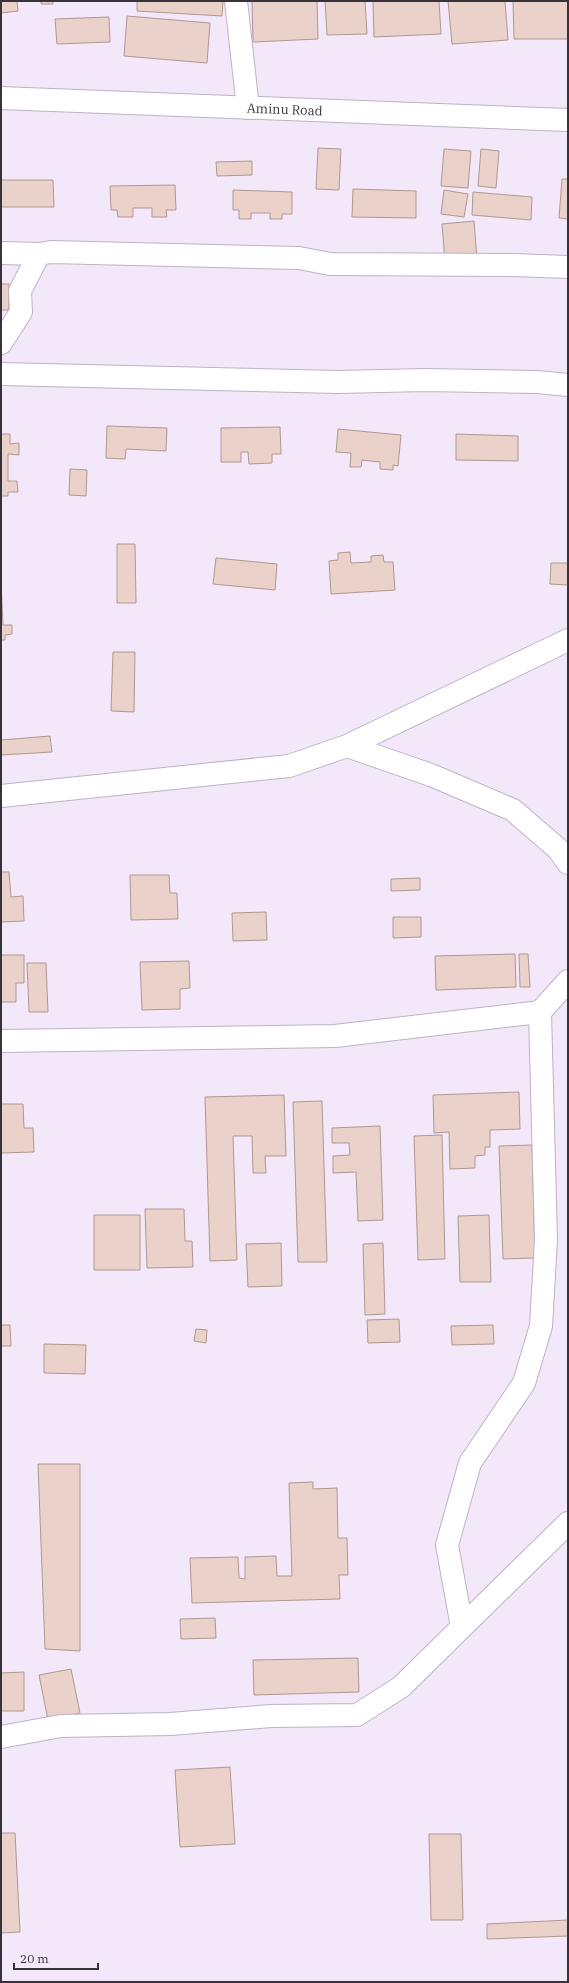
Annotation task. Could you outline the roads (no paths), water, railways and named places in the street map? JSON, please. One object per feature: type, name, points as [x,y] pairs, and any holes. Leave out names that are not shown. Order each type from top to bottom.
[{"type":"street","points":[[236,1],[248,108]]},
{"type":"street","name":"Aminu Road","points":[[1,98],[568,120]]},
{"type":"street","points":[[1,253],[39,254],[58,252],[291,258],[330,264],[513,265],[568,267]]},
{"type":"street","points":[[39,254],[20,291],[21,312],[3,358],[337,382],[425,380],[537,382],[568,385]]},
{"type":"street","points":[[1,796],[289,766],[347,746],[568,640]]},
{"type":"street","points":[[347,746],[431,775],[513,810],[558,849],[568,863]]},
{"type":"street","points":[[1,1040],[335,1036],[540,1012],[568,981]]},
{"type":"street","points":[[462,1627],[447,1545],[470,1463],[524,1383],[540,1326],[546,1240],[540,1012]]},
{"type":"street","points":[[1,1737],[61,1726],[170,1724],[271,1716],[357,1715],[401,1687],[568,1523]]}]
